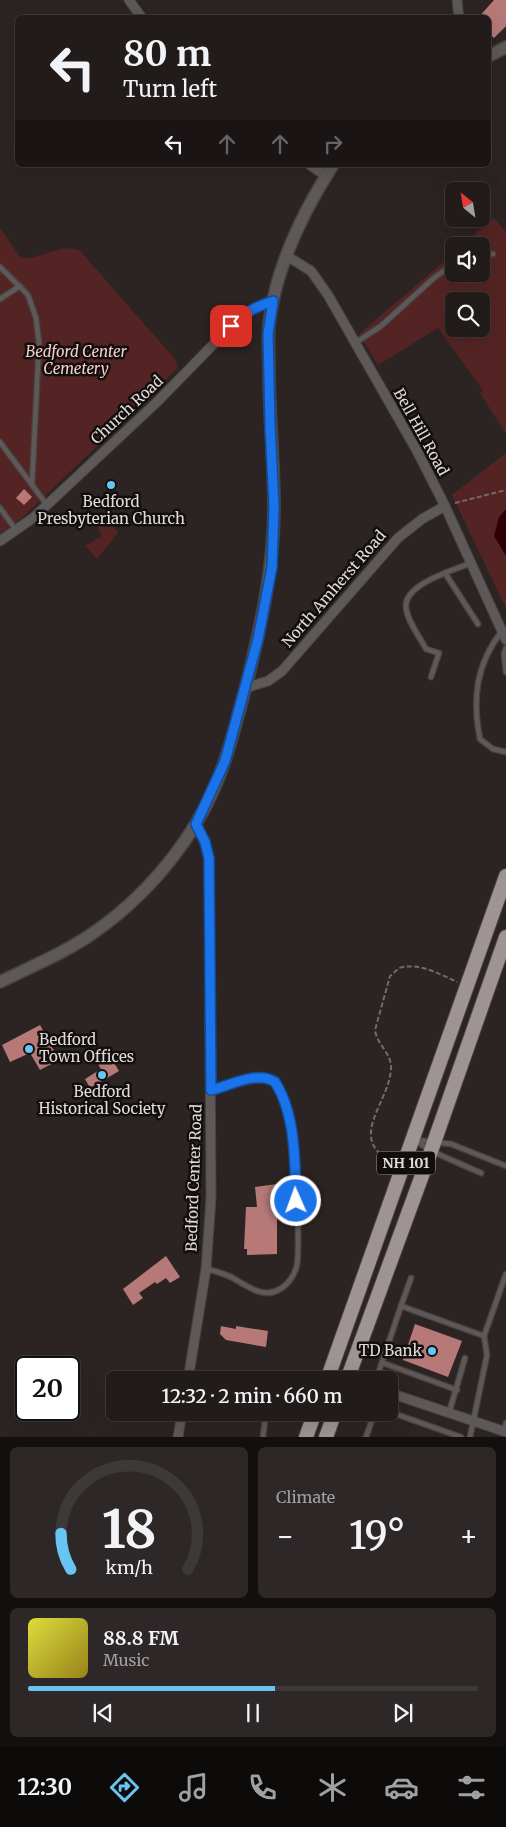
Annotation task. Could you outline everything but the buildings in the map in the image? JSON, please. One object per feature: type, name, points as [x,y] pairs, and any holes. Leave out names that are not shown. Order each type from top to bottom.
[{"type":"highway","name":"NH 101","points":[[351,1371],[433,1146],[496,952],[506,876]]},
{"type":"highway","name":"NH 101","points":[[331,1371],[414,1140],[466,987],[496,952],[506,937]]},
{"type":"highway","points":[[306,1437],[312,1421]]},
{"type":"highway","points":[[326,1437],[332,1421]]},
{"type":"street","points":[[129,0],[140,15]]},
{"type":"street","points":[[457,0],[459,15]]},
{"type":"street","points":[[491,55],[506,47]]},
{"type":"street","points":[[313,167],[326,176]]},
{"type":"street","points":[[0,982],[68,949],[97,931],[140,894],[166,865],[196,824],[225,761],[245,688],[272,567],[274,506],[268,334],[273,301],[300,222],[333,167]]},
{"type":"street","name":"Bell Hill Road","points":[[287,256],[304,266],[315,276],[356,343],[417,451],[445,506],[505,637]]},
{"type":"street","name":"Church Road","points":[[0,541],[47,505],[157,402],[243,314],[273,301]]},
{"type":"street","name":"North Amherst Road","points":[[245,688],[268,681],[282,671],[398,538],[422,519],[445,506]]},
{"type":"street","name":"Bedford Center Road","points":[[189,1371],[206,1269],[210,1198],[209,858],[205,842],[196,824]]},
{"type":"street","points":[[398,1395],[474,1422],[505,1429]]},
{"type":"street","points":[[178,1437],[181,1421]]},
{"type":"lane","points":[[0,267],[20,286],[33,304],[39,343],[32,484]]},
{"type":"lane","points":[[356,343],[380,326],[445,270]]},
{"type":"lane","points":[[0,299],[20,286]]},
{"type":"lane","points":[[0,442],[47,505]]},
{"type":"lane","points":[[0,508],[16,530]]},
{"type":"lane","points":[[431,677],[439,653],[426,649],[409,617],[406,606],[408,596],[417,586],[471,563]]},
{"type":"lane","points":[[445,573],[478,624]]},
{"type":"lane","points":[[505,637],[493,642],[477,683],[475,708],[480,739],[493,749],[506,752]]},
{"type":"lane","points":[[506,648],[504,654],[506,672]]},
{"type":"lane","points":[[206,1269],[222,1273],[249,1288],[266,1294],[273,1293],[286,1285],[295,1271],[297,1256],[295,1182],[290,1121],[278,1087],[270,1079],[262,1078],[211,1090]]},
{"type":"lane","points":[[414,1140],[433,1146],[481,1173]]},
{"type":"lane","points":[[414,1140],[433,1146],[451,1144],[506,1166]]},
{"type":"lane","points":[[470,1437],[488,1355],[484,1336],[506,1274]]},
{"type":"lane","points":[[380,1371],[411,1278]]},
{"type":"lane","points":[[401,1306],[484,1336]]},
{"type":"lane","points":[[449,1414],[465,1358]]},
{"type":"lane","points":[[383,1362],[456,1390]]},
{"type":"lane","points":[[398,1415],[461,1437]]},
{"type":"lane","points":[[263,1437],[265,1421]]},
{"type":"lane","points":[[366,1437],[372,1421]]},
{"type":"path","points":[[445,506],[506,490]]},
{"type":"path","points":[[404,1167],[380,1156],[375,1151],[371,1139],[375,1118],[391,1071],[389,1057],[379,1043],[375,1030],[390,976],[399,968],[414,967],[436,972],[466,987]]},
{"type":"green space","points":[[494,218],[506,232],[506,433],[480,393],[483,390],[438,328],[378,365],[359,334],[445,261],[445,282],[490,282],[490,237],[472,237],[482,228],[490,228],[490,221]]},
{"type":"green space","name":"Bedford Center Cemetery","points":[[0,228],[21,258],[36,257],[65,248],[80,251],[175,359],[178,368],[23,517],[0,534]]},
{"type":"green space","points":[[506,453],[506,608],[452,495]]},
{"type":"green space","points":[[109,519],[118,533],[97,559],[85,546],[102,536],[97,527]]},
{"type":"shaded area","points":[[506,509],[506,556],[494,536],[499,517]]},
{"type":"place","name":"Bedford Presbyterian Church","points":[[111,485]]},
{"type":"place","name":"Bedford Town Offices","points":[[29,1049]]},
{"type":"place","name":"Bedford Historical Society","points":[[102,1075]]},
{"type":"place","name":"TD Bank","points":[[432,1351]]},
{"type":"route","points":[[231,326],[243,314],[254,307],[273,301],[268,334],[274,506],[272,567],[258,639],[225,761],[218,780],[196,824],[208,849],[209,858],[211,1090],[252,1079],[270,1079],[275,1082],[282,1094],[290,1121],[296,1201]]}]
